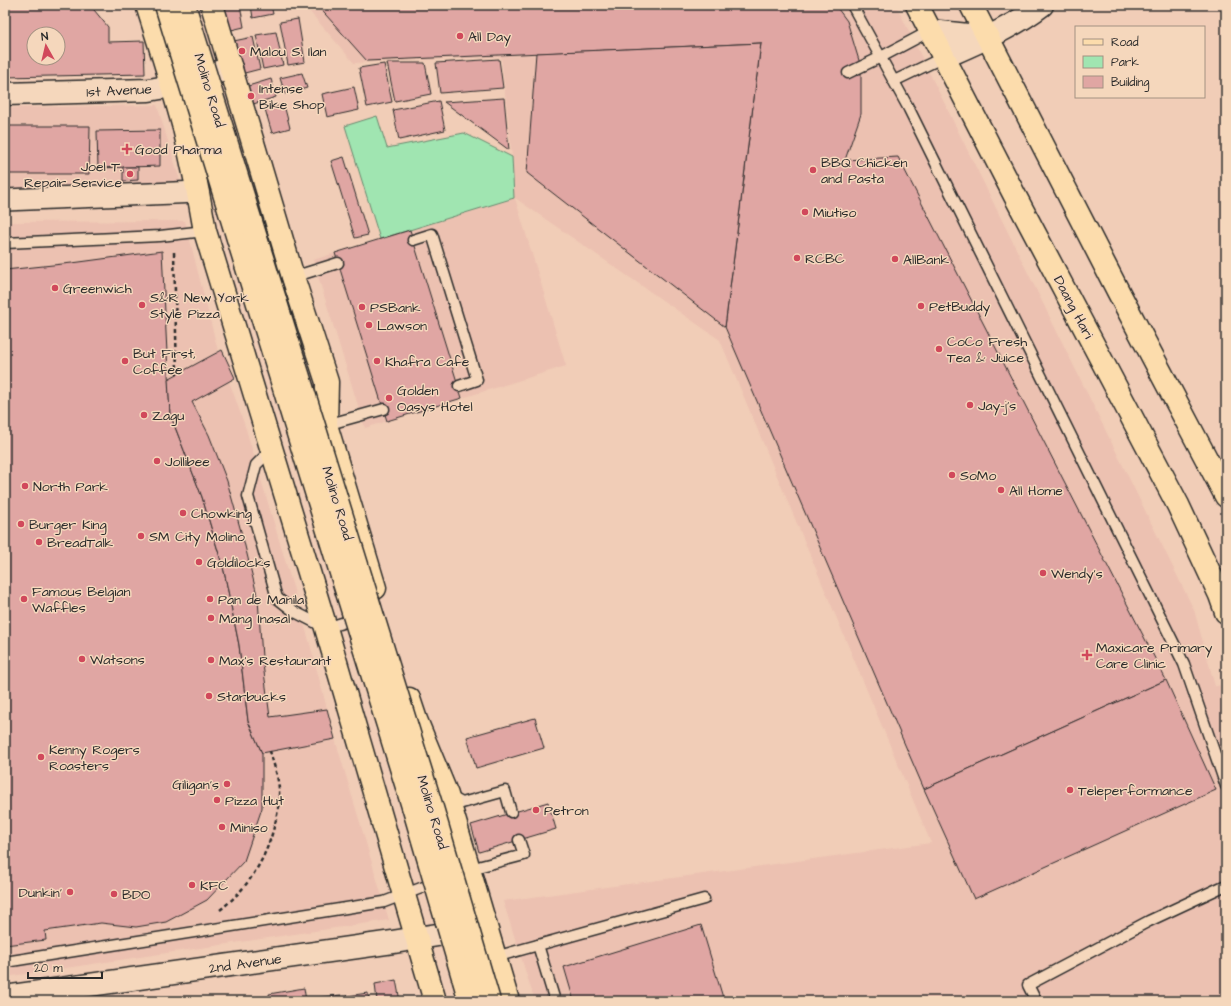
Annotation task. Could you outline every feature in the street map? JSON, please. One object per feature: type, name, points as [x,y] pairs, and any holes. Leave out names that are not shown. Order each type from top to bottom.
[{"type":"main road","points":[[147,5],[184,129],[198,192],[204,230],[326,628],[435,1001]]},
{"type":"main road","name":"Molino Road","points":[[166,5],[413,806],[470,1001]]},
{"type":"main road","name":"Molino Road","points":[[184,5],[430,800],[489,1001]]},
{"type":"main road","name":"Molino Road","points":[[212,5],[327,382],[326,425],[416,720],[447,795],[508,1001]]},
{"type":"main road","name":"Daang Hari","points":[[917,5],[1015,196],[1178,505],[1220,595],[1226,612]]},
{"type":"main road","points":[[971,5],[1119,293],[1225,493]]},
{"type":"street","points":[[944,57],[988,38],[1027,16],[1042,5]]},
{"type":"street","points":[[930,31],[988,38]]},
{"type":"street","name":"1st Avenue","points":[[5,94],[149,90],[172,86],[230,68]]},
{"type":"street","points":[[5,200],[198,192]]},
{"type":"street","name":"2nd Avenue","points":[[5,997],[485,927]]},
{"type":"lane","points":[[852,5],[910,109],[1184,664],[1226,786]]},
{"type":"lane","points":[[848,73],[930,31]]},
{"type":"lane","points":[[894,81],[944,57]]},
{"type":"lane","points":[[5,244],[173,234],[204,230]]},
{"type":"lane","points":[[414,240],[432,234],[459,319],[477,380],[459,386]]},
{"type":"lane","points":[[294,277],[338,263]]},
{"type":"lane","points":[[326,425],[384,409]]},
{"type":"lane","points":[[272,449],[256,465],[248,496],[277,598],[295,612],[326,628],[382,611]]},
{"type":"lane","points":[[447,795],[462,803],[505,791],[511,812]]},
{"type":"lane","points":[[5,962],[384,902],[404,896],[468,869],[524,855],[519,840]]},
{"type":"lane","points":[[1036,1001],[1028,985],[1149,920],[1226,885]]},
{"type":"lane","points":[[494,957],[704,898]]},
{"type":"lane","points":[[538,945],[555,1001]]},
{"type":"path","points":[[173,234],[177,374]]},
{"type":"path","points":[[189,933],[228,903],[250,880],[262,862],[271,840],[280,796],[277,775],[270,752]]},
{"type":"shaded area","name":"SoMo","points":[[304,5],[896,5],[1194,610],[1215,686],[1226,685],[1226,1001],[535,1001],[503,901],[931,843],[720,340],[515,198],[566,366],[365,428],[313,260],[514,198],[512,157],[501,57],[354,63]]},
{"type":"shaded area","points":[[157,105],[181,184],[5,191],[5,108]]},
{"type":"shaded area","name":"SM City Molino","points":[[185,221],[217,347],[246,429],[310,644],[335,739],[389,920],[5,977],[5,222]]},
{"type":"green space","points":[[377,116],[387,148],[464,133],[512,157],[514,198],[380,239],[345,126]]},
{"type":"building","points":[[5,5],[90,5],[108,27],[108,42],[144,41],[145,74],[5,77]]},
{"type":"building","points":[[222,5],[240,5],[244,27],[227,31]]},
{"type":"building","points":[[251,5],[271,5],[273,14],[253,18]]},
{"type":"building","points":[[317,5],[835,5],[847,21],[861,67],[861,114],[845,160],[898,157],[1166,680],[924,789],[725,327],[761,43],[367,61]]},
{"type":"building","points":[[298,19],[305,62],[288,65],[280,22]]},
{"type":"building","points":[[276,32],[283,65],[263,69],[256,35]]},
{"type":"building","points":[[253,37],[260,69],[237,75],[229,42]]},
{"type":"building","points":[[761,43],[725,327],[527,173],[536,53]]},
{"type":"building","points":[[499,59],[503,88],[440,93],[436,63]]},
{"type":"building","points":[[387,63],[425,63],[431,94],[395,101]]},
{"type":"building","points":[[384,64],[392,102],[367,107],[359,68]]},
{"type":"building","points":[[302,73],[307,88],[285,94],[280,78]]},
{"type":"building","points":[[271,79],[276,97],[250,105],[245,87]]},
{"type":"building","points":[[354,87],[359,110],[327,117],[322,94]]},
{"type":"building","points":[[504,98],[509,150],[444,102]]},
{"type":"building","points":[[439,101],[445,130],[399,140],[393,110]]},
{"type":"building","points":[[284,105],[290,128],[272,133],[265,109]]},
{"type":"building","points":[[5,126],[90,126],[89,174],[5,174]]},
{"type":"building","points":[[160,130],[160,166],[98,168],[97,131]]},
{"type":"building","points":[[344,157],[368,235],[355,238],[331,161]]},
{"type":"building","name":"Joel T. Repair Service","points":[[123,167],[138,167],[138,180],[123,181]]},
{"type":"building","points":[[410,230],[462,398],[387,421],[335,253]]},
{"type":"building","name":"SM City Molino","points":[[162,251],[170,414],[202,497],[224,571],[239,645],[248,721],[262,753],[262,808],[244,861],[207,900],[166,922],[136,927],[101,923],[45,931],[46,940],[5,945],[5,270]]},
{"type":"building","points":[[222,350],[235,378],[192,402],[209,435],[227,481],[244,542],[258,599],[262,657],[270,717],[327,709],[335,739],[262,753],[248,721],[239,645],[224,571],[202,497],[170,414],[168,379]]},
{"type":"building","name":"Teleperformance","points":[[1166,680],[1216,790],[974,899],[924,789]]},
{"type":"building","points":[[535,718],[544,748],[476,768],[467,737]]},
{"type":"building","points":[[548,802],[556,829],[479,852],[471,825]]},
{"type":"building","points":[[701,925],[724,1001],[574,1001],[564,967]]},
{"type":"building","points":[[396,980],[400,1001],[377,1001],[375,984]]},
{"type":"building","points":[[304,988],[306,1001],[270,1001],[269,994]]},
{"type":"building","points":[[368,993],[369,1001],[347,1001],[347,996]]},
{"type":"building","points":[[341,995],[342,1001],[316,1001],[315,998]]},
{"type":"place","name":"All Day","points":[[460,36]]},
{"type":"place","name":"Malou S. Ilan","points":[[242,51]]},
{"type":"place","name":"Intense Bike Shop","points":[[251,96]]},
{"type":"place","name":"Good Pharma","points":[[127,149]]},
{"type":"place","name":"BBQ Chicken and Pasta","points":[[813,170]]},
{"type":"place","name":"Joel T. Repair Service","points":[[130,174]]},
{"type":"place","name":"Miutiso","points":[[805,212]]},
{"type":"place","name":"RCBC","points":[[797,258]]},
{"type":"place","name":"AllBank","points":[[895,259]]},
{"type":"place","name":"Greenwich","points":[[55,288]]},
{"type":"place","name":"S&R New York Style Pizza","points":[[142,305]]},
{"type":"place","name":"PetBuddy","points":[[921,306]]},
{"type":"place","name":"PSBank","points":[[362,307]]},
{"type":"place","name":"Lawson","points":[[369,325]]},
{"type":"place","name":"CoCo Fresh Tea & Juice","points":[[939,349]]},
{"type":"place","name":"But First, Coffee","points":[[125,361]]},
{"type":"place","name":"Khafra Cafe","points":[[377,361]]},
{"type":"place","name":"Golden Oasys Hotel","points":[[389,398]]},
{"type":"place","name":"Jay-j's","points":[[970,405]]},
{"type":"place","name":"Zagu","points":[[144,415]]},
{"type":"place","name":"Jollibee","points":[[157,461]]},
{"type":"place","name":"SoMo","points":[[952,475]]},
{"type":"place","name":"North Park","points":[[25,486]]},
{"type":"place","name":"All Home","points":[[1001,490]]},
{"type":"place","name":"Chowking","points":[[183,513]]},
{"type":"place","name":"Burger King","points":[[21,524]]},
{"type":"place","name":"SM City Molino","points":[[141,536]]},
{"type":"place","name":"BreadTalk","points":[[39,542]]},
{"type":"place","name":"Goldilocks","points":[[199,562]]},
{"type":"place","name":"Wendy's","points":[[1043,573]]},
{"type":"place","name":"Famous Belgian Waffles","points":[[24,599]]},
{"type":"place","name":"Pan de Manila","points":[[210,599]]},
{"type":"place","name":"Mang Inasal","points":[[211,618]]},
{"type":"place","name":"Maxicare Primary Care Clinic","points":[[1087,655]]},
{"type":"place","name":"Watsons","points":[[82,659]]},
{"type":"place","name":"Max's Restaurant","points":[[211,660]]},
{"type":"place","name":"Starbucks","points":[[209,696]]},
{"type":"place","name":"Kenny Rogers Roasters","points":[[41,757]]},
{"type":"place","name":"Giligan's","points":[[227,784]]},
{"type":"place","name":"Teleperformance","points":[[1070,790]]},
{"type":"place","name":"Pizza Hut","points":[[217,800]]},
{"type":"place","name":"Petron","points":[[536,810]]},
{"type":"place","name":"Miniso","points":[[222,827]]},
{"type":"place","name":"KFC","points":[[192,885]]},
{"type":"place","name":"Dunkin'","points":[[70,892]]},
{"type":"place","name":"BDO","points":[[114,894]]}]
